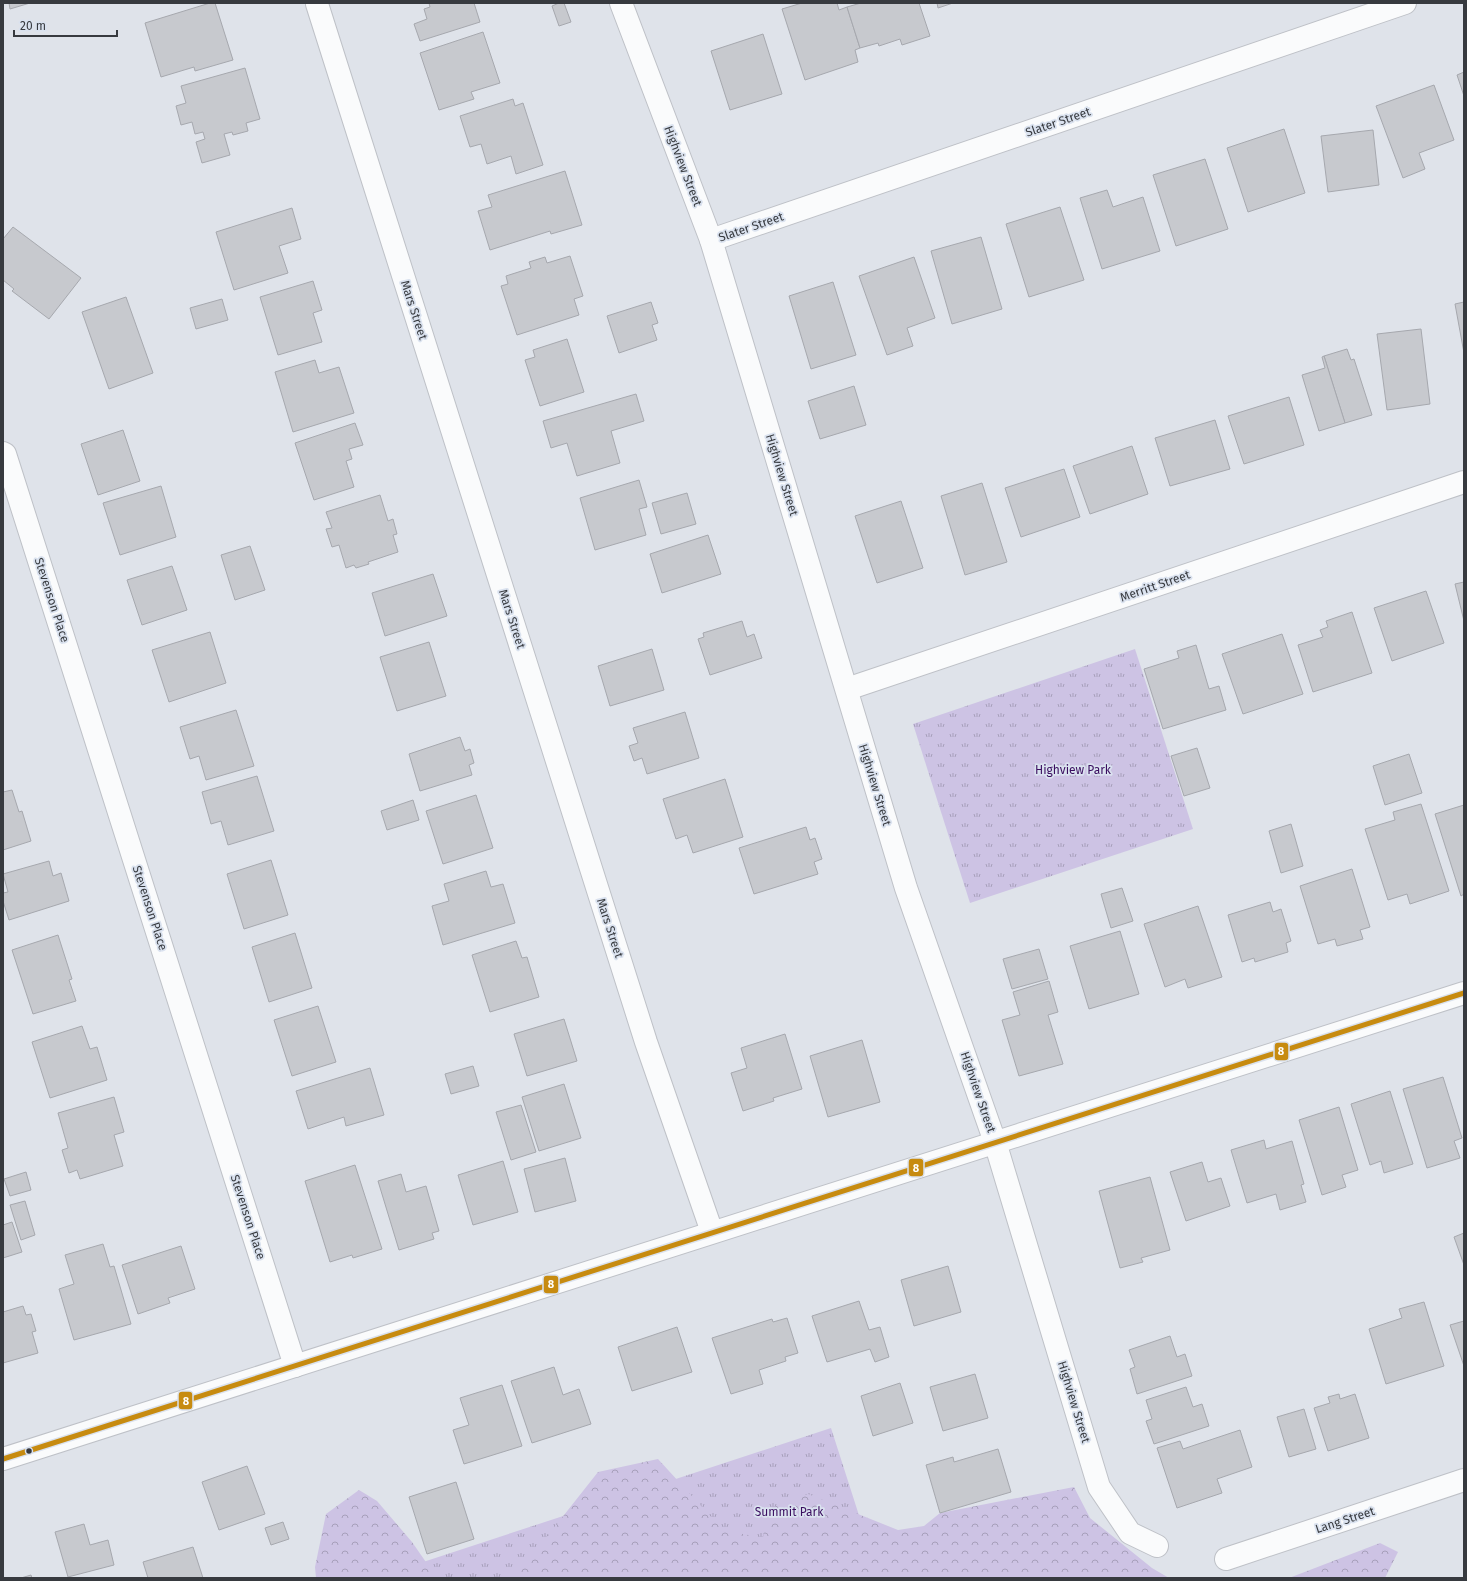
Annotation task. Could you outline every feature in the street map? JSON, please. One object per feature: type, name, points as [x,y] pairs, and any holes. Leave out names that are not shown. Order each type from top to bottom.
[{"type":"street","name":"Highview Street","points":[[621,3],[711,240],[906,888],[995,1142],[1099,1487],[1130,1533],[1157,1546]]},
{"type":"street","name":"Slater Street","points":[[711,240],[1405,3]]},
{"type":"street","name":"Mars Street","points":[[317,4],[646,1042],[712,1232]]},
{"type":"street","name":"Stevenson Place","points":[[3,453],[8,461],[295,1366]]},
{"type":"street","name":"Merritt Street","points":[[847,690],[1464,482]]},
{"type":"street","points":[[3,1459],[1464,993]]},
{"type":"street","name":"Lang Street","points":[[1226,1559],[1464,1480]]},
{"type":"green space","name":"Highview Park","points":[[1135,649],[1193,829],[970,903],[913,724]]},
{"type":"green space","name":"Summit Park","points":[[831,1428],[873,1559],[1110,1578],[399,1578],[414,1565]]},
{"type":"green space","name":"Summit Park","points":[[658,1459],[723,1530],[763,1538],[766,1510],[808,1494],[898,1530],[924,1526],[940,1513],[1074,1487],[1090,1518],[1152,1568],[1169,1578],[506,1578],[523,1567],[598,1472]]},
{"type":"green space","points":[[359,1490],[377,1501],[412,1542],[437,1578],[316,1578],[315,1567],[326,1514]]},
{"type":"green space","points":[[1380,1543],[1398,1552],[1385,1578],[1289,1578]]},
{"type":"building","points":[[9,3],[30,3],[10,9]]},
{"type":"building","points":[[210,3],[215,3],[233,60],[195,71],[194,67],[161,77],[145,23]]},
{"type":"building","points":[[429,3],[474,3],[480,22],[420,41],[414,24],[427,19],[424,9],[430,7]]},
{"type":"building","points":[[559,3],[564,3],[571,22],[559,26],[552,6]]},
{"type":"building","points":[[802,3],[837,3],[839,10],[847,7],[860,48],[855,50],[858,62],[805,80],[782,9]]},
{"type":"building","points":[[861,3],[919,3],[930,36],[902,45],[900,39],[879,46],[878,43],[860,48],[847,7]]},
{"type":"building","points":[[937,3],[953,3],[938,8]]},
{"type":"building","points":[[483,32],[500,83],[471,92],[474,99],[439,110],[420,53]]},
{"type":"building","points":[[763,34],[782,94],[730,110],[711,51]]},
{"type":"building","points":[[245,68],[260,119],[246,123],[248,131],[233,135],[232,132],[224,134],[230,155],[202,163],[196,142],[205,139],[203,132],[195,134],[192,122],[181,125],[176,106],[186,103],[181,86]]},
{"type":"building","points":[[1464,72],[1464,96],[1457,75]]},
{"type":"building","points":[[1434,85],[1454,140],[1419,153],[1425,169],[1403,178],[1376,106]]},
{"type":"building","points":[[513,99],[515,106],[523,103],[543,165],[516,174],[511,156],[487,164],[481,144],[470,147],[460,116]]},
{"type":"building","points":[[1284,129],[1305,193],[1248,212],[1227,148]]},
{"type":"building","points":[[1373,130],[1379,185],[1328,192],[1321,136]]},
{"type":"building","points":[[1205,159],[1228,229],[1176,246],[1153,175]]},
{"type":"building","points":[[565,171],[582,225],[551,234],[550,231],[490,250],[478,211],[492,207],[488,195]]},
{"type":"building","points":[[1107,190],[1113,207],[1143,197],[1160,251],[1102,269],[1080,198]]},
{"type":"building","points":[[1060,207],[1084,280],[1029,297],[1006,224]]},
{"type":"building","points":[[292,208],[301,239],[279,246],[288,273],[234,290],[216,232]]},
{"type":"building","points":[[13,227],[81,278],[49,319],[12,291],[14,289],[3,280],[3,239]]},
{"type":"building","points":[[981,237],[1002,309],[952,324],[931,251]]},
{"type":"building","points":[[570,256],[583,296],[574,299],[579,315],[517,335],[501,286],[508,284],[506,276],[531,268],[529,262],[545,257],[547,263]]},
{"type":"building","points":[[914,257],[935,318],[907,328],[913,346],[887,355],[859,276]]},
{"type":"building","points":[[313,281],[322,310],[313,313],[322,342],[278,355],[260,297]]},
{"type":"building","points":[[833,282],[856,355],[811,369],[789,296]]},
{"type":"building","points":[[126,297],[153,373],[109,389],[82,312]]},
{"type":"building","points":[[222,299],[228,320],[196,329],[190,308]]},
{"type":"building","points":[[651,302],[658,323],[652,325],[657,340],[619,353],[607,316]]},
{"type":"building","points":[[1464,302],[1464,353],[1455,304]]},
{"type":"building","points":[[1421,329],[1430,404],[1387,410],[1377,334]]},
{"type":"building","points":[[567,339],[584,392],[540,406],[525,360],[535,357],[533,350]]},
{"type":"building","points":[[1347,349],[1351,360],[1354,359],[1372,415],[1345,423],[1324,356]]},
{"type":"building","points":[[1324,356],[1345,423],[1319,431],[1302,375],[1325,368],[1322,357]]},
{"type":"building","points":[[315,360],[319,373],[339,367],[354,413],[293,432],[275,372]]},
{"type":"building","points":[[854,386],[866,425],[820,439],[808,401]]},
{"type":"building","points":[[636,394],[644,421],[611,431],[620,463],[577,476],[567,443],[551,448],[543,421]]},
{"type":"building","points":[[1289,397],[1304,445],[1244,464],[1228,416]]},
{"type":"building","points":[[1215,420],[1230,469],[1170,486],[1155,438]]},
{"type":"building","points":[[355,423],[363,445],[349,449],[352,459],[346,461],[354,487],[314,500],[295,443]]},
{"type":"building","points":[[123,430],[140,481],[98,495],[81,444]]},
{"type":"building","points":[[1132,446],[1148,494],[1090,514],[1073,466]]},
{"type":"building","points":[[1064,469],[1080,517],[1021,537],[1005,488]]},
{"type":"building","points":[[639,480],[647,507],[639,509],[646,535],[595,550],[580,498]]},
{"type":"building","points":[[982,483],[1007,562],[965,575],[941,496]]},
{"type":"building","points":[[161,486],[176,537],[120,555],[103,503]]},
{"type":"building","points":[[687,493],[696,524],[661,534],[652,503]]},
{"type":"building","points":[[380,495],[388,521],[393,519],[397,534],[393,535],[398,552],[368,562],[369,564],[356,568],[354,565],[346,568],[339,545],[332,547],[326,529],[332,528],[326,512]]},
{"type":"building","points":[[901,501],[923,568],[877,583],[855,516]]},
{"type":"building","points":[[708,535],[721,574],[662,593],[650,554]]},
{"type":"building","points":[[250,546],[265,590],[235,600],[221,555]]},
{"type":"building","points":[[172,566],[187,610],[142,625],[127,580]]},
{"type":"building","points":[[433,574],[447,616],[385,636],[372,593]]},
{"type":"building","points":[[1464,582],[1464,621],[1455,584]]},
{"type":"building","points":[[1426,591],[1444,643],[1392,661],[1374,608]]},
{"type":"building","points":[[1352,612],[1372,673],[1313,692],[1298,645],[1323,637],[1320,630],[1328,627],[1326,621]]},
{"type":"building","points":[[742,621],[747,637],[754,634],[762,658],[710,675],[698,639],[704,637],[703,633]]},
{"type":"building","points":[[210,632],[226,683],[169,702],[152,650]]},
{"type":"building","points":[[1282,634],[1303,694],[1243,714],[1222,654]]},
{"type":"building","points":[[429,642],[446,696],[397,711],[380,657]]},
{"type":"building","points":[[1196,645],[1209,689],[1219,686],[1226,710],[1163,729],[1144,669],[1179,658],[1177,651]]},
{"type":"building","points":[[652,649],[664,690],[610,706],[598,666]]},
{"type":"building","points":[[236,710],[254,766],[206,780],[199,756],[190,759],[180,727]]},
{"type":"building","points":[[685,712],[699,758],[647,774],[642,758],[634,761],[629,746],[638,743],[633,728]]},
{"type":"building","points":[[460,737],[465,751],[470,749],[474,763],[469,765],[472,775],[420,791],[409,754]]},
{"type":"building","points":[[1197,748],[1210,788],[1184,796],[1171,756]]},
{"type":"building","points":[[1409,754],[1422,793],[1385,805],[1373,766]]},
{"type":"building","points":[[257,776],[274,831],[228,845],[221,821],[211,824],[202,792]]},
{"type":"building","points":[[725,779],[743,837],[693,853],[687,835],[676,839],[663,799]]},
{"type":"building","points":[[12,790],[19,812],[22,811],[31,841],[3,850],[3,792]]},
{"type":"building","points":[[476,795],[493,848],[443,864],[426,811]]},
{"type":"building","points":[[413,800],[419,820],[387,830],[381,811]]},
{"type":"building","points":[[1421,804],[1449,891],[1410,904],[1407,894],[1388,900],[1365,829],[1395,820],[1393,812]]},
{"type":"building","points":[[1464,805],[1464,894],[1461,896],[1435,814]]},
{"type":"building","points":[[1291,824],[1303,866],[1281,873],[1269,831]]},
{"type":"building","points":[[806,827],[810,840],[815,838],[822,859],[814,862],[818,874],[754,894],[739,848]]},
{"type":"building","points":[[271,860],[288,915],[244,929],[227,874]]},
{"type":"building","points":[[49,861],[53,876],[61,873],[69,901],[9,920],[3,901],[3,893],[8,892],[3,874]]},
{"type":"building","points":[[1352,869],[1370,927],[1360,930],[1363,939],[1337,946],[1335,939],[1318,944],[1300,886]]},
{"type":"building","points":[[486,871],[491,887],[503,884],[515,923],[443,945],[432,906],[449,901],[444,884]]},
{"type":"building","points":[[1122,888],[1133,921],[1111,928],[1101,894]]},
{"type":"building","points":[[1270,902],[1273,912],[1281,909],[1291,941],[1286,943],[1288,952],[1255,962],[1254,958],[1242,962],[1228,915]]},
{"type":"building","points":[[1198,906],[1222,977],[1188,988],[1185,979],[1165,987],[1144,924]]},
{"type":"building","points":[[1120,931],[1139,994],[1089,1009],[1070,946]]},
{"type":"building","points":[[295,933],[312,988],[269,1002],[252,947]]},
{"type":"building","points":[[58,935],[72,979],[69,980],[76,1001],[33,1014],[12,950]]},
{"type":"building","points":[[516,941],[522,958],[527,957],[539,997],[490,1012],[472,955]]},
{"type":"building","points":[[1039,949],[1048,979],[1012,989],[1003,959]]},
{"type":"building","points":[[1049,981],[1058,1012],[1048,1015],[1063,1064],[1019,1076],[1002,1020],[1020,1015],[1013,992]]},
{"type":"building","points":[[318,1006],[336,1062],[292,1076],[274,1020]]},
{"type":"building","points":[[564,1019],[577,1061],[527,1076],[514,1034]]},
{"type":"building","points":[[82,1026],[90,1049],[97,1047],[107,1080],[50,1098],[32,1042]]},
{"type":"building","points":[[785,1034],[802,1089],[773,1098],[774,1101],[743,1111],[731,1073],[747,1068],[741,1048]]},
{"type":"building","points":[[862,1040],[880,1102],[828,1117],[810,1056]]},
{"type":"building","points":[[473,1066],[479,1086],[451,1094],[445,1074]]},
{"type":"building","points":[[370,1068],[384,1115],[346,1126],[344,1117],[308,1129],[296,1091]]},
{"type":"building","points":[[1443,1077],[1462,1138],[1454,1141],[1460,1158],[1427,1168],[1403,1089]]},
{"type":"building","points":[[564,1084],[581,1138],[539,1151],[522,1097]]},
{"type":"building","points":[[1390,1091],[1413,1164],[1384,1173],[1381,1161],[1370,1165],[1351,1104]]},
{"type":"building","points":[[114,1097],[124,1132],[114,1135],[123,1166],[80,1179],[77,1170],[69,1173],[62,1150],[68,1148],[58,1113]]},
{"type":"building","points":[[521,1105],[536,1152],[511,1160],[496,1112]]},
{"type":"building","points":[[1339,1107],[1358,1170],[1342,1175],[1346,1187],[1322,1195],[1299,1120]]},
{"type":"building","points":[[1264,1140],[1266,1149],[1292,1141],[1304,1184],[1301,1185],[1306,1202],[1280,1210],[1276,1194],[1247,1203],[1231,1150]]},
{"type":"building","points":[[565,1158],[576,1201],[535,1212],[524,1169]]},
{"type":"building","points":[[503,1161],[518,1212],[473,1225],[458,1175]]},
{"type":"building","points":[[1202,1162],[1208,1182],[1221,1178],[1230,1206],[1186,1221],[1170,1172]]},
{"type":"building","points":[[355,1165],[382,1249],[353,1258],[352,1255],[330,1262],[305,1181]]},
{"type":"building","points":[[26,1172],[31,1190],[10,1196],[4,1179]]},
{"type":"building","points":[[401,1174],[406,1192],[426,1186],[439,1231],[432,1233],[434,1239],[399,1250],[378,1181]]},
{"type":"building","points":[[1150,1177],[1170,1250],[1141,1258],[1143,1262],[1120,1268],[1099,1191]]},
{"type":"building","points":[[25,1201],[35,1235],[21,1240],[10,1205]]},
{"type":"building","points":[[12,1222],[22,1252],[3,1258],[3,1225]]},
{"type":"building","points":[[1464,1233],[1464,1265],[1454,1237]]},
{"type":"building","points":[[103,1244],[110,1267],[114,1266],[131,1324],[74,1340],[59,1289],[74,1284],[65,1255]]},
{"type":"building","points":[[181,1246],[195,1289],[168,1298],[170,1303],[138,1314],[122,1265]]},
{"type":"building","points":[[948,1266],[961,1312],[914,1326],[901,1280]]},
{"type":"building","points":[[859,1301],[869,1330],[880,1327],[889,1357],[875,1362],[870,1349],[827,1362],[812,1316]]},
{"type":"building","points":[[1424,1302],[1444,1366],[1386,1384],[1369,1329],[1402,1318],[1399,1309]]},
{"type":"building","points":[[23,1306],[26,1315],[31,1314],[36,1331],[32,1332],[38,1353],[3,1363],[3,1312]]},
{"type":"building","points":[[787,1318],[798,1353],[785,1357],[786,1361],[759,1370],[763,1384],[731,1394],[712,1338],[772,1319],[773,1322]]},
{"type":"building","points":[[1464,1321],[1464,1366],[1450,1325]]},
{"type":"building","points":[[677,1327],[692,1372],[632,1391],[618,1347]]},
{"type":"building","points":[[1170,1336],[1177,1357],[1185,1354],[1192,1376],[1137,1394],[1130,1369],[1135,1367],[1129,1350]]},
{"type":"building","points":[[554,1367],[563,1395],[579,1389],[591,1424],[532,1443],[511,1381]]},
{"type":"building","points":[[975,1374],[988,1418],[943,1431],[930,1387]]},
{"type":"building","points":[[900,1383],[913,1423],[873,1436],[861,1396]]},
{"type":"building","points":[[502,1385],[522,1446],[464,1464],[453,1430],[469,1425],[460,1398]]},
{"type":"building","points":[[1186,1387],[1193,1407],[1202,1404],[1209,1426],[1154,1444],[1146,1421],[1152,1419],[1146,1400]]},
{"type":"building","points":[[1339,1394],[1340,1399],[1355,1394],[1369,1438],[1328,1451],[1314,1408],[1330,1403],[1328,1397]]},
{"type":"building","points":[[1304,1409],[1316,1449],[1289,1457],[1277,1417]]},
{"type":"building","points":[[1240,1430],[1252,1467],[1217,1479],[1222,1493],[1177,1508],[1157,1448],[1180,1441],[1183,1449]]},
{"type":"building","points":[[998,1449],[1011,1492],[940,1513],[926,1465],[953,1457],[954,1462]]},
{"type":"building","points":[[247,1466],[265,1514],[219,1530],[202,1482]]},
{"type":"building","points":[[456,1482],[474,1539],[427,1554],[409,1497]]},
{"type":"building","points":[[283,1522],[289,1539],[271,1545],[265,1528]]},
{"type":"building","points":[[84,1524],[90,1545],[108,1540],[114,1565],[68,1577],[55,1532]]},
{"type":"building","points":[[193,1547],[203,1578],[148,1578],[143,1562]]},
{"type":"building","points":[[31,1575],[32,1578],[21,1578]]},
{"type":"transit line","name":"8","points":[[3,1459],[1464,993]]}]
